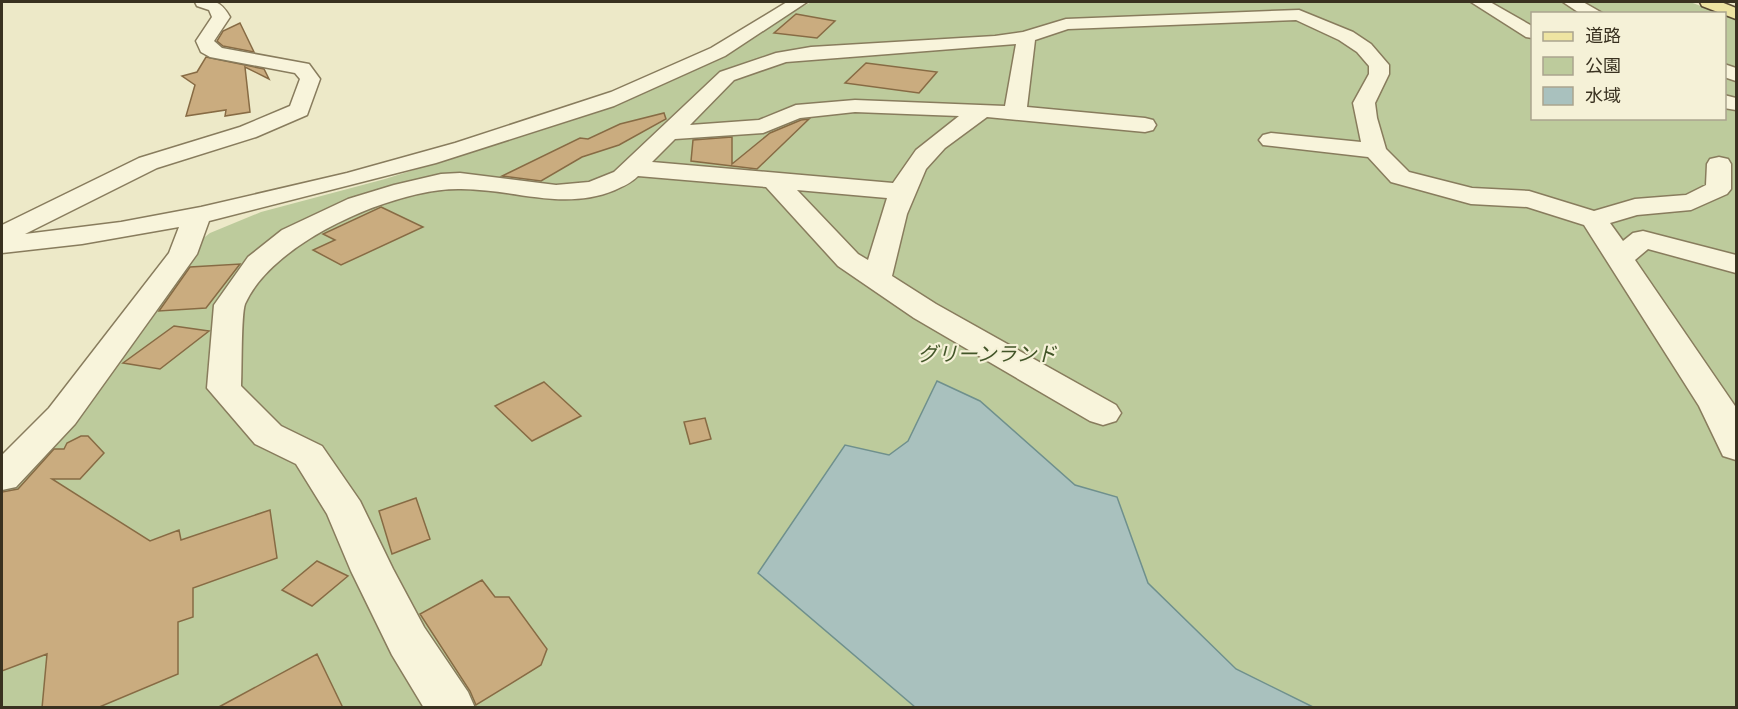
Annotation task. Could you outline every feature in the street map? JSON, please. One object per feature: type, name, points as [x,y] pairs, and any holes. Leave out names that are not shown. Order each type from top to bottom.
[{"type":"main road","points":[[1708,2],[1737,14]]},
{"type":"street","points":[[2,235],[148,163],[242,135],[299,110],[310,79],[302,68],[217,53],[208,48],[205,40],[221,17],[216,7],[203,2]]},
{"type":"street","points":[[2,245],[103,232],[197,216],[268,200],[447,153],[607,100],[708,58],[800,2]]},
{"type":"street","points":[[1479,2],[1531,32]]},
{"type":"street","points":[[1571,2],[1592,12]]},
{"type":"street","points":[[451,708],[408,640],[330,484],[309,455],[268,435],[224,388],[229,305],[258,263],[292,236],[357,205],[404,190],[441,182],[460,181],[556,193],[580,192],[597,188],[623,177],[727,75],[783,57],[840,50],[995,42],[1026,37],[1066,24],[1299,15],[1346,36],[1364,48],[1379,65],[1379,74],[1364,103],[1375,151],[1400,177],[1471,196],[1529,199],[1594,219],[1635,207],[1691,202],[1718,189],[1719,164]]},
{"type":"street","points":[[1015,112],[1026,37]]},
{"type":"street","points":[[669,133],[763,126],[796,112],[855,106],[1015,112],[1145,125]]},
{"type":"street","points":[[877,279],[904,192],[925,154],[982,110]]},
{"type":"street","points":[[1271,140],[1375,151]]},
{"type":"street","points":[[631,168],[904,192]]},
{"type":"street","points":[[774,181],[848,260],[925,311],[1103,413]]},
{"type":"street","points":[[2,477],[62,416],[183,254],[197,216]]},
{"type":"street","points":[[1594,219],[1717,406],[1737,447]]},
{"type":"street","points":[[1621,257],[1643,239],[1737,264]]},
{"type":"green space","name":"グリーンランド","points":[[812,2],[1690,2],[1717,12],[1531,12],[1531,120],[1726,120],[1726,15],[1736,20],[1736,707],[2,708],[2,477],[183,254],[210,233],[261,212],[385,179],[522,136],[616,103],[720,58],[759,34],[781,16]]},
{"type":"water","points":[[937,381],[980,401],[1075,485],[1117,497],[1148,583],[1236,669],[1313,707],[915,707],[758,573],[845,445],[889,455],[908,441]]},
{"type":"building","points":[[796,14],[835,21],[817,38],[774,33]]},
{"type":"building","points":[[240,23],[254,52],[223,46],[217,41],[223,31]]},
{"type":"building","points":[[206,57],[264,69],[269,79],[245,67],[250,112],[225,116],[226,110],[186,116],[195,85],[182,76],[197,72]]},
{"type":"building","points":[[866,63],[937,72],[919,93],[845,83]]},
{"type":"building","points":[[664,113],[666,119],[619,145],[582,157],[541,181],[502,176],[580,138],[588,139],[620,124]]},
{"type":"building","points":[[809,119],[757,169],[691,161],[693,140],[732,137],[732,164],[770,133]]},
{"type":"building","points":[[381,207],[423,227],[341,265],[313,250],[335,240],[323,234]]},
{"type":"building","points":[[240,264],[206,308],[159,311],[190,267]]},
{"type":"building","points":[[174,326],[209,331],[160,369],[123,363]]},
{"type":"building","points":[[544,382],[581,416],[532,441],[495,406]]},
{"type":"building","points":[[705,418],[711,439],[690,444],[684,422]]},
{"type":"building","points":[[81,436],[88,436],[104,453],[80,479],[52,479],[150,541],[179,530],[181,540],[270,510],[277,558],[193,588],[193,617],[178,622],[178,674],[97,708],[42,708],[47,654],[2,671],[2,492],[18,489],[54,449],[64,449],[67,443]]},
{"type":"building","points":[[416,498],[430,539],[392,554],[379,511]]},
{"type":"building","points":[[317,561],[348,576],[312,606],[282,590]]},
{"type":"building","points":[[482,580],[495,597],[509,597],[547,649],[541,665],[476,705],[470,691],[420,614]]},
{"type":"building","points":[[317,654],[343,708],[217,708]]}]
